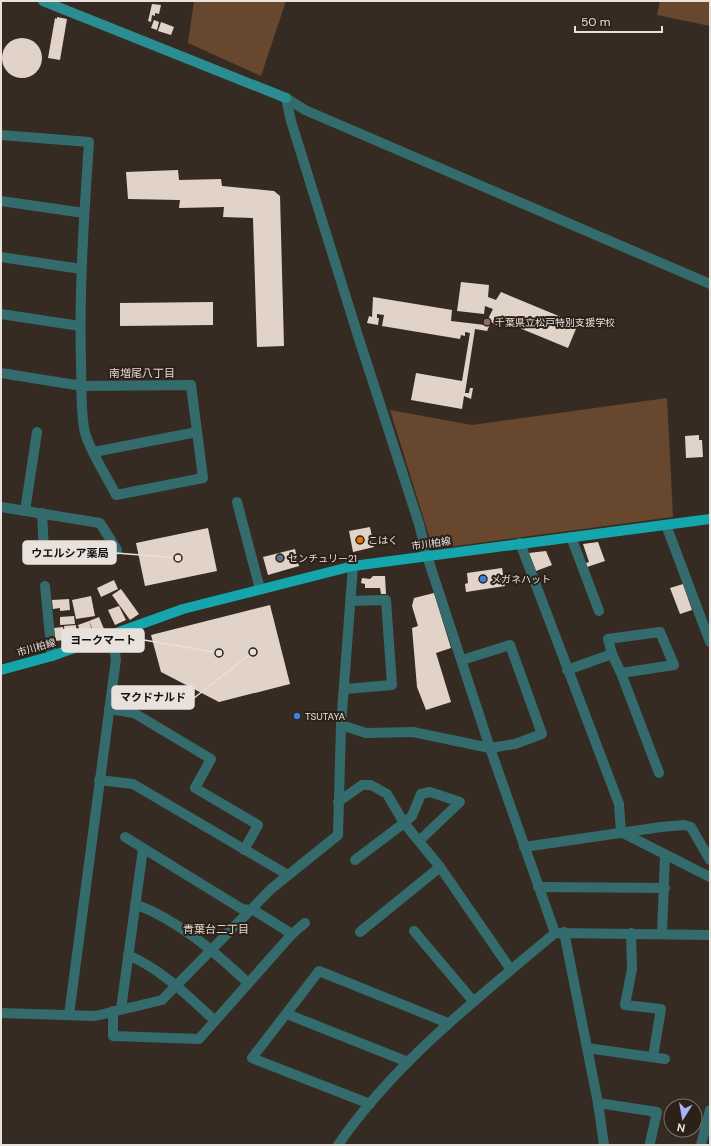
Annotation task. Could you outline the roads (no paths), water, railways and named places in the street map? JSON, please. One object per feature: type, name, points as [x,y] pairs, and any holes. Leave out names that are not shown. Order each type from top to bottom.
[{"type":"main road","name":"市川柏線","points":[[1,670],[52,656],[112,636],[184,609],[353,566],[710,519]]},
{"type":"street","points":[[43,1],[286,98],[305,110],[710,284]]},
{"type":"street","points":[[286,98],[309,178],[419,524],[427,556],[490,748],[538,888],[560,933],[587,1048],[598,1103],[604,1145]]},
{"type":"street","points":[[1,135],[88,142],[81,269],[80,326],[82,386],[85,433],[116,495],[203,478],[191,385],[82,386],[1,373]]},
{"type":"street","points":[[1,201],[84,212]]},
{"type":"street","points":[[1,258],[81,269]]},
{"type":"street","points":[[1,314],[80,326]]},
{"type":"street","points":[[25,511],[37,432]]},
{"type":"street","points":[[94,452],[196,432]]},
{"type":"street","points":[[236,502],[260,589]]},
{"type":"street","points":[[1,507],[100,523],[117,550]]},
{"type":"street","points":[[42,514],[44,551]]},
{"type":"street","points":[[666,525],[710,642]]},
{"type":"street","points":[[571,537],[599,611]]},
{"type":"street","points":[[520,543],[619,804],[621,832]]},
{"type":"street","points":[[1,1014],[95,1016],[162,1000],[249,910],[288,875],[338,835],[341,725],[345,689],[353,566]]},
{"type":"street","points":[[45,586],[52,656]]},
{"type":"street","points":[[345,689],[392,684],[386,600],[351,601]]},
{"type":"street","points":[[622,673],[674,665],[660,632],[608,639],[612,654],[622,673],[659,773]]},
{"type":"street","points":[[69,1015],[116,659],[112,636]]},
{"type":"street","points":[[341,725],[366,733],[413,732],[490,748],[515,744],[542,734],[510,645],[462,660]]},
{"type":"street","points":[[567,670],[612,654]]},
{"type":"street","points":[[109,709],[134,713],[211,759],[195,788],[258,825],[244,850]]},
{"type":"street","points":[[99,780],[133,784],[288,875]]},
{"type":"street","points":[[338,802],[362,786],[372,785],[387,794],[404,823],[440,867],[511,970]]},
{"type":"street","points":[[355,860],[412,816],[421,794],[430,792],[460,802],[419,841]]},
{"type":"street","points":[[524,847],[621,832],[684,825],[691,827],[710,860]]},
{"type":"street","points":[[621,832],[710,877]]},
{"type":"street","points":[[125,837],[242,909],[255,911],[292,934]]},
{"type":"street","points":[[143,849],[128,955],[113,1036],[199,1039],[214,1020],[292,934],[305,923]]},
{"type":"street","points":[[662,934],[665,888],[665,855]]},
{"type":"street","points":[[360,932],[440,867]]},
{"type":"street","points":[[538,888],[665,888]]},
{"type":"street","points":[[135,904],[150,910],[212,949],[248,983]]},
{"type":"street","points":[[414,931],[473,1001]]},
{"type":"street","points":[[338,1145],[370,1104],[408,1062],[448,1023],[511,970],[560,933],[710,935]]},
{"type":"street","points":[[632,933],[632,969],[625,1005],[661,1009],[653,1057]]},
{"type":"street","points":[[128,955],[137,958],[177,986],[214,1020]]},
{"type":"street","points":[[370,1104],[252,1058],[319,970],[448,1023]]},
{"type":"street","points":[[287,1014],[408,1062]]},
{"type":"street","points":[[587,1048],[665,1059]]},
{"type":"street","points":[[598,1103],[658,1112],[650,1143]]},
{"type":"street","points":[[701,1145],[710,1110]]},
{"type":"place","name":"千葉県立松戸特別支援学校","points":[[487,322]]},
{"type":"place","name":"こはく","points":[[360,540]]},
{"type":"place","name":"ウエルシア薬局","points":[[178,558]]},
{"type":"place","name":"センチュリー21","points":[[280,558]]},
{"type":"place","name":"メガネハット","points":[[483,579]]},
{"type":"place","name":"マクドナルド","points":[[253,652]]},
{"type":"place","name":"ヨークマート","points":[[219,653]]},
{"type":"place","name":"TSUTAYA","points":[[297,716]]},
{"type":"district","name":"南増尾八丁目","points":[[142,373]]},
{"type":"district","name":"青葉台二丁目","points":[[216,929]]}]
